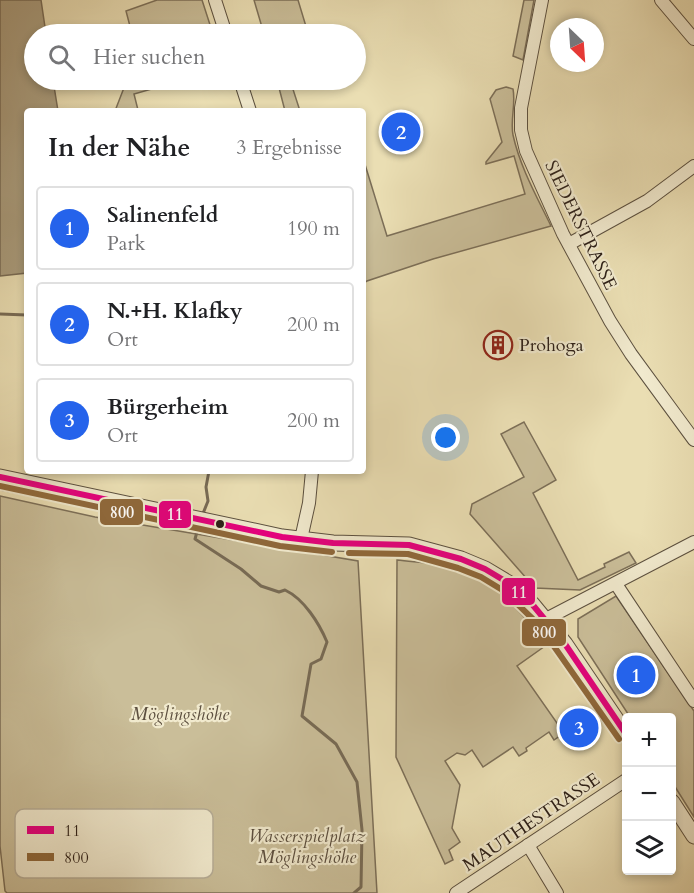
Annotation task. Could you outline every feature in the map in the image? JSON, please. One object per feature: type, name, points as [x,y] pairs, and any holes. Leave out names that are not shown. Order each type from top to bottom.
[{"type":"street","points":[[215,0],[223,24]]},
{"type":"street","name":"SIEDERSTRASSE","points":[[542,0],[521,108],[521,130],[526,151],[588,281],[626,346],[694,440]]},
{"type":"street","points":[[661,0],[694,39]]},
{"type":"street","points":[[243,90],[249,108]]},
{"type":"street","points":[[569,244],[646,201],[694,166]]},
{"type":"street","points":[[301,539],[309,503],[312,474]]},
{"type":"street","points":[[0,477],[124,505],[301,539],[349,544],[409,545],[461,559],[485,569],[510,584],[532,604],[546,619],[622,727]]},
{"type":"street","points":[[546,619],[694,542]]},
{"type":"street","points":[[616,584],[694,700]]},
{"type":"street","name":"MAUTHESTRASSE","points":[[456,893],[622,783]]},
{"type":"street","points":[[676,808],[694,836]]},
{"type":"street","points":[[528,844],[557,893]]},
{"type":"green space","points":[[157,0],[202,0],[210,24],[129,24],[126,11]]},
{"type":"green space","points":[[254,0],[298,0],[305,24],[261,24]]},
{"type":"green space","points":[[524,0],[534,0],[523,60],[513,56]]},
{"type":"green space","points":[[506,87],[513,89],[512,129],[516,147],[529,182],[551,226],[433,259],[366,282],[366,168],[387,236],[525,194],[514,156],[486,164],[502,142],[490,99],[496,90]]},
{"type":"green space","points":[[123,90],[148,90],[134,94],[138,108],[116,108]]},
{"type":"green space","points":[[280,90],[293,90],[299,108],[284,108]]},
{"type":"green space","points":[[524,422],[556,480],[533,493],[578,580],[629,552],[636,563],[580,590],[535,588],[470,514],[472,504],[524,477],[501,434]]},
{"type":"green space","points":[[0,485],[88,505],[87,507],[0,490]]},
{"type":"green space","name":"Möglingshöhe","points":[[0,496],[95,517],[358,561],[377,893],[7,893],[0,846]]},
{"type":"green space","points":[[397,560],[442,565],[464,571],[479,577],[504,596],[548,644],[517,666],[564,733],[554,740],[549,732],[526,748],[527,751],[519,756],[513,747],[483,767],[472,750],[465,755],[457,753],[445,761],[460,785],[452,828],[460,842],[449,850],[453,860],[445,864],[396,757]]},
{"type":"green space","points":[[616,596],[694,711],[694,817],[676,788],[676,713],[627,713],[578,637],[578,619]]},
{"type":"shaded area","points":[[0,0],[41,0],[45,24],[24,24],[24,90],[55,90],[58,108],[24,108],[24,273],[0,276]]},
{"type":"waterway","points":[[0,314],[24,315]]},
{"type":"waterway","points":[[202,516],[208,501],[206,487],[208,474]]},
{"type":"waterway","points":[[199,525],[195,539],[241,569],[261,586],[279,592],[285,590],[292,594],[310,612],[327,642],[321,659],[311,664],[302,716],[336,744],[357,782],[362,830],[361,887],[354,893]]},
{"type":"transit line","name":"11","points":[[0,477],[282,537],[333,543],[409,545],[461,559],[485,569],[510,584],[532,604],[565,644],[622,728]]},
{"type":"transit line","name":"800","points":[[0,486],[280,546],[332,552]]},
{"type":"transit line","name":"800","points":[[349,553],[408,554],[458,568],[481,577],[504,591],[539,625],[619,739]]},
{"type":"place","name":"N.+H. Klafky","points":[[401,132]]},
{"type":"place","name":"Prohoga","points":[[498,345]]},
{"type":"place","name":"Salinenfeld","points":[[636,675]]},
{"type":"place","name":"Bürgerheim","points":[[579,728]]},
{"type":"park label","name":"Wasserspielplatz Möglingshöhe","points":[[307,846]]}]
